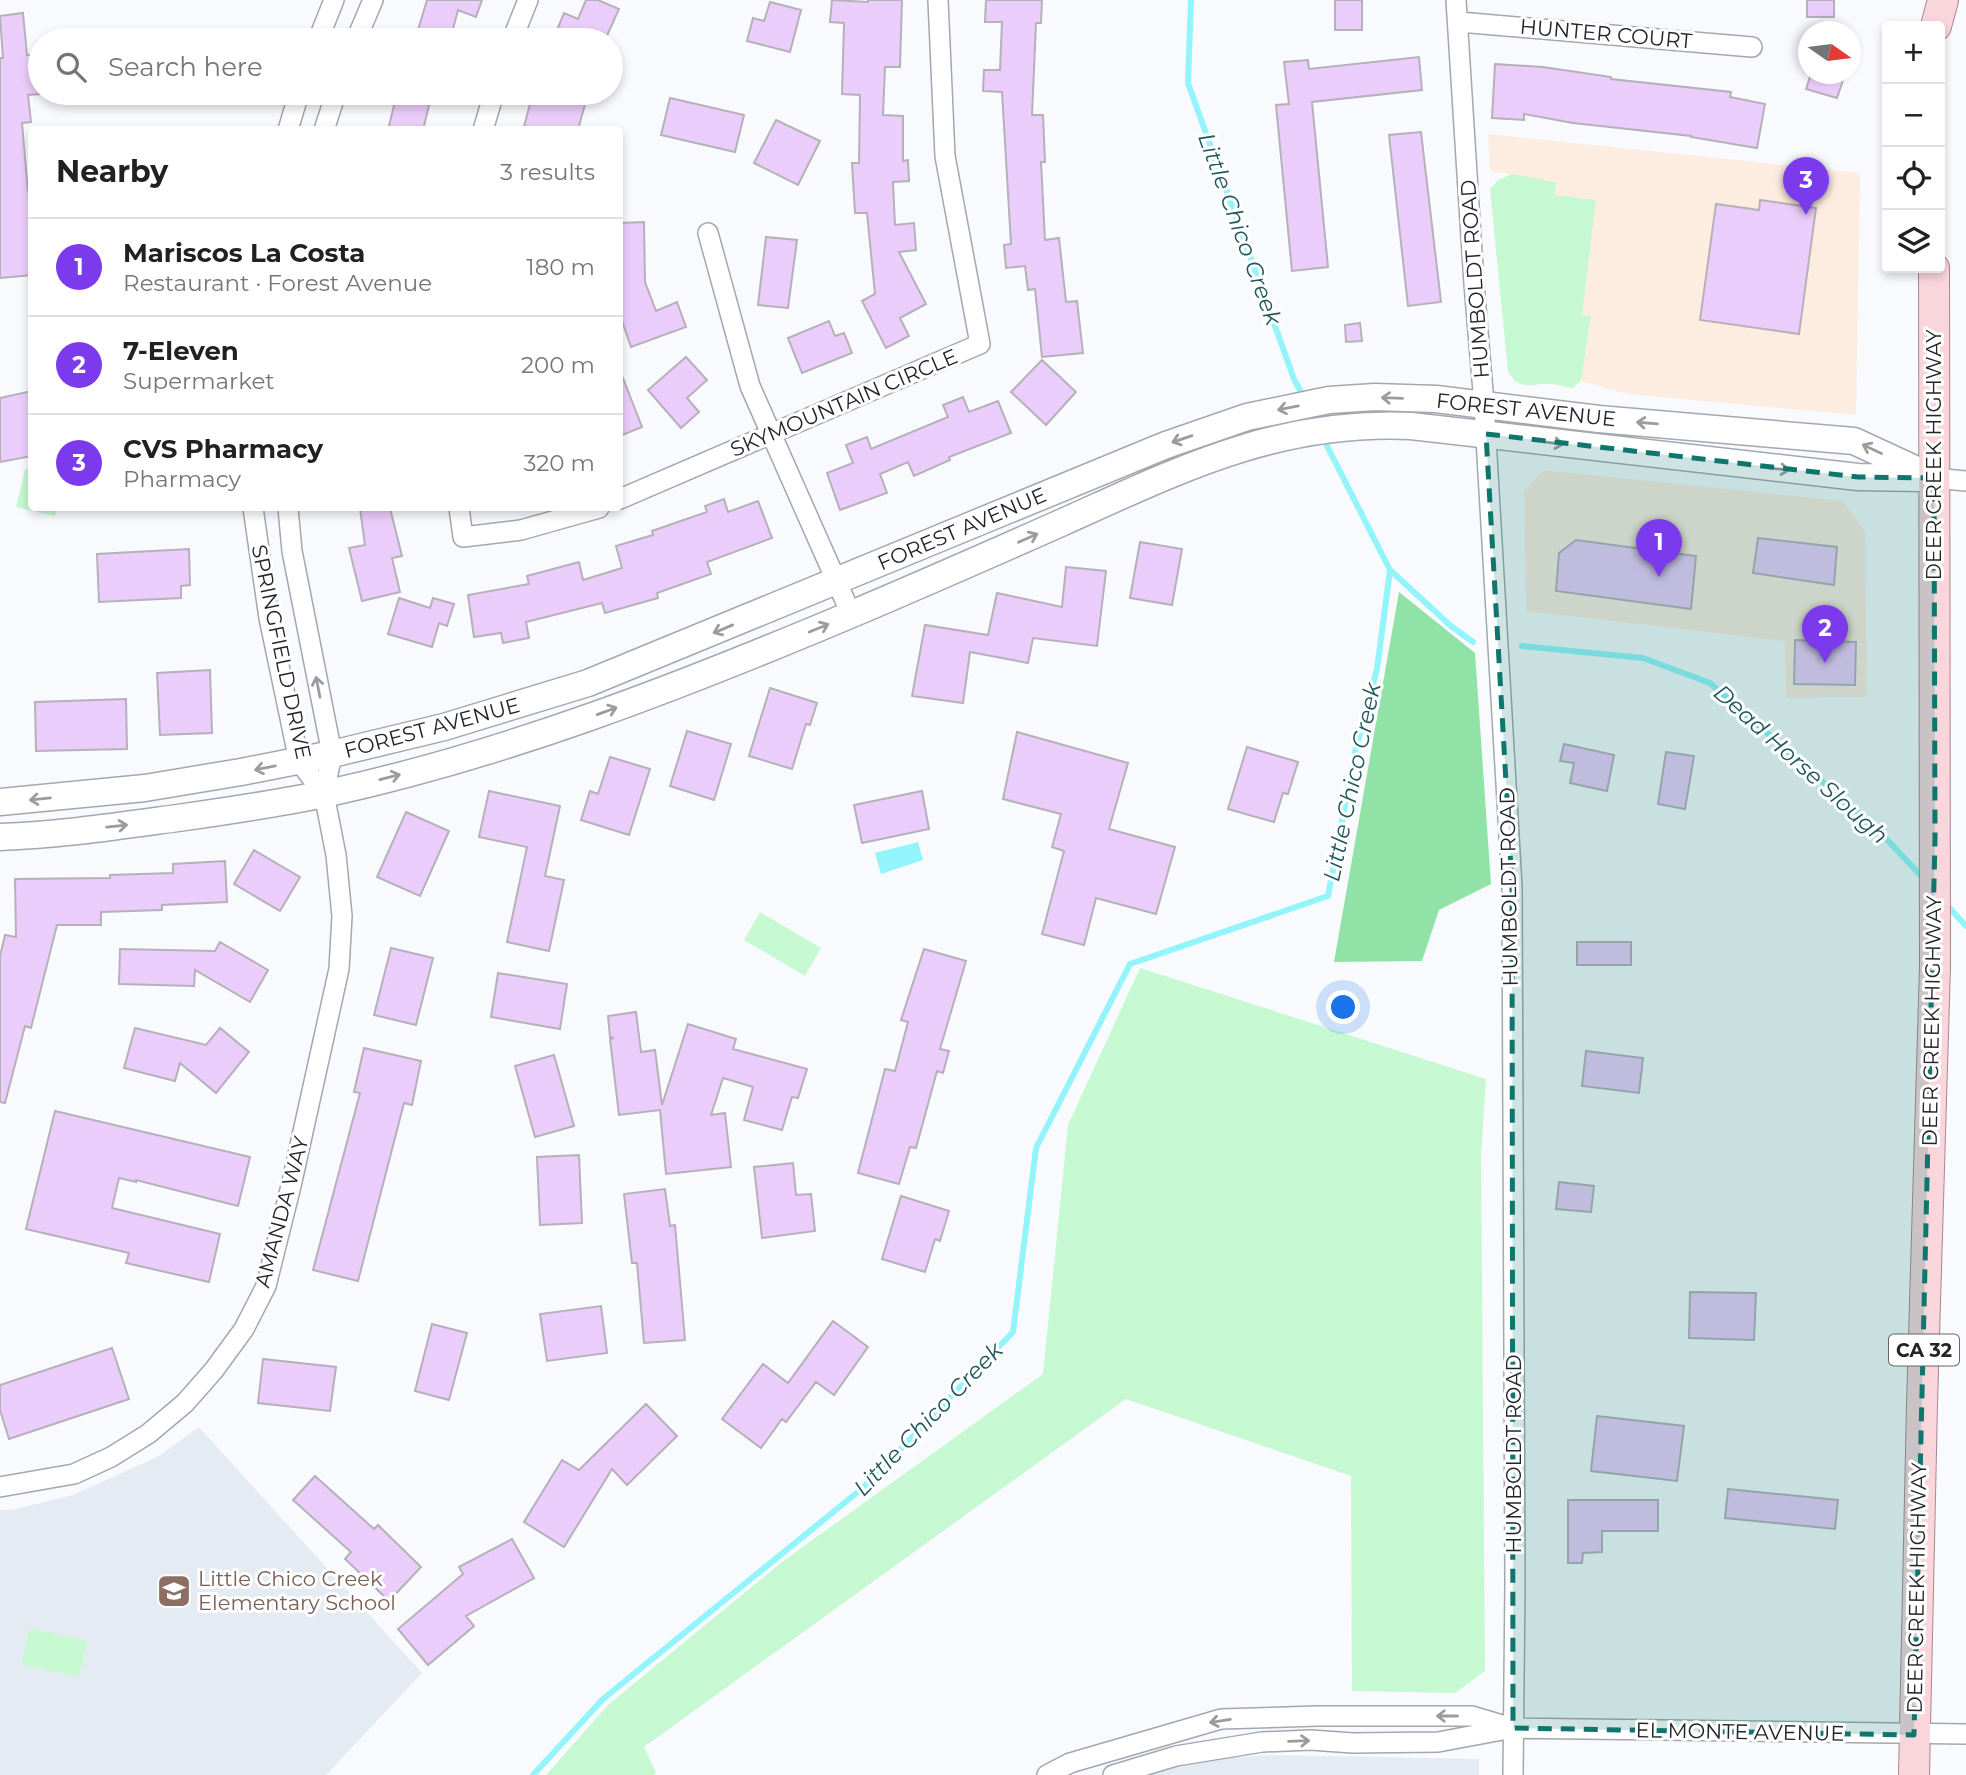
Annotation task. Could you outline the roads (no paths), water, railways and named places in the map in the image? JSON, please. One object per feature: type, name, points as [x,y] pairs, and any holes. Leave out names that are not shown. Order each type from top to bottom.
[{"type":"main road","points":[[1927,0],[1933,21]]},
{"type":"main road","points":[[1936,21],[1942,0]]},
{"type":"main road","name":"DEER CREEK HIGHWAY","points":[[1914,1775],[1936,966],[1934,273]]},
{"type":"street","points":[[323,28],[334,0]]},
{"type":"street","points":[[361,28],[373,0]]},
{"type":"street","points":[[517,28],[528,0]]},
{"type":"street","name":"SKYMOUNTAIN CIRCLE","points":[[623,498],[980,344],[945,156],[939,0]]},
{"type":"street","name":"HUMBOLDT ROAD","points":[[1456,0],[1486,434],[1511,887],[1515,1584],[1513,1775]]},
{"type":"street","name":"HUNTER COURT","points":[[1459,22],[1752,47]]},
{"type":"street","points":[[289,126],[295,105]]},
{"type":"street","points":[[325,126],[332,105]]},
{"type":"street","points":[[484,126],[490,105]]},
{"type":"street","points":[[708,233],[750,386],[851,614]]},
{"type":"street","name":"FOREST AVENUE","points":[[0,802],[145,789],[299,761],[444,727],[589,683],[1154,450],[1247,417],[1329,400],[1376,397],[1436,399],[1599,419],[1854,441],[1934,478]]},
{"type":"street","name":"FOREST AVENUE","points":[[0,837],[138,824],[324,794],[531,738],[607,711],[851,614],[1193,464],[1261,441],[1304,432],[1374,424],[1410,426],[1858,477],[1966,481]]},
{"type":"street","name":"SPRINGFIELD DRIVE","points":[[253,511],[270,618],[299,761],[324,794]]},
{"type":"street","name":"SPRINGFIELD DRIVE","points":[[288,511],[292,551],[332,754],[324,794]]},
{"type":"street","points":[[459,511],[463,537],[521,530],[588,511]]},
{"type":"street","name":"AMANDA WAY","points":[[0,1487],[74,1474],[111,1457],[148,1434],[185,1403],[214,1370],[244,1329],[266,1286],[339,969],[342,916],[336,855],[324,794]]},
{"type":"street","points":[[1047,1775],[1070,1763],[1221,1719],[1472,1716],[1513,1728]]},
{"type":"street","points":[[1113,1775],[1176,1756],[1262,1742],[1438,1742],[1513,1728]]},
{"type":"street","name":"EL MONTE AVENUE","points":[[1513,1728],[1966,1734]]},
{"type":"water","points":[[918,842],[923,860],[881,874],[875,853]]},
{"type":"waterway","name":"Little Chico Creek","points":[[1191,0],[1188,83],[1294,379],[1304,398]]},
{"type":"waterway","name":"Little Chico Creek","points":[[533,1775],[603,1699],[864,1487],[1013,1332],[1036,1148],[1130,964],[1328,896],[1355,752],[1377,669],[1390,570],[1322,436]]},
{"type":"waterway","name":"Dead Horse Slough","points":[[1390,570],[1451,626],[1473,642]]},
{"type":"waterway","name":"Dead Horse Slough","points":[[1522,646],[1643,658],[1710,683],[1878,830],[1925,880]]},
{"type":"waterway","name":"Dead Horse Slough","points":[[1946,904],[1966,926]]},
{"type":"place","name":"CVS Pharmacy","points":[[1806,215]]},
{"type":"place","name":"Mariscos La Costa","points":[[1659,577]]},
{"type":"place","name":"7-Eleven","points":[[1825,663]]},
{"type":"place","name":"Little Chico Creek Elementary School","points":[[174,1591]]}]
